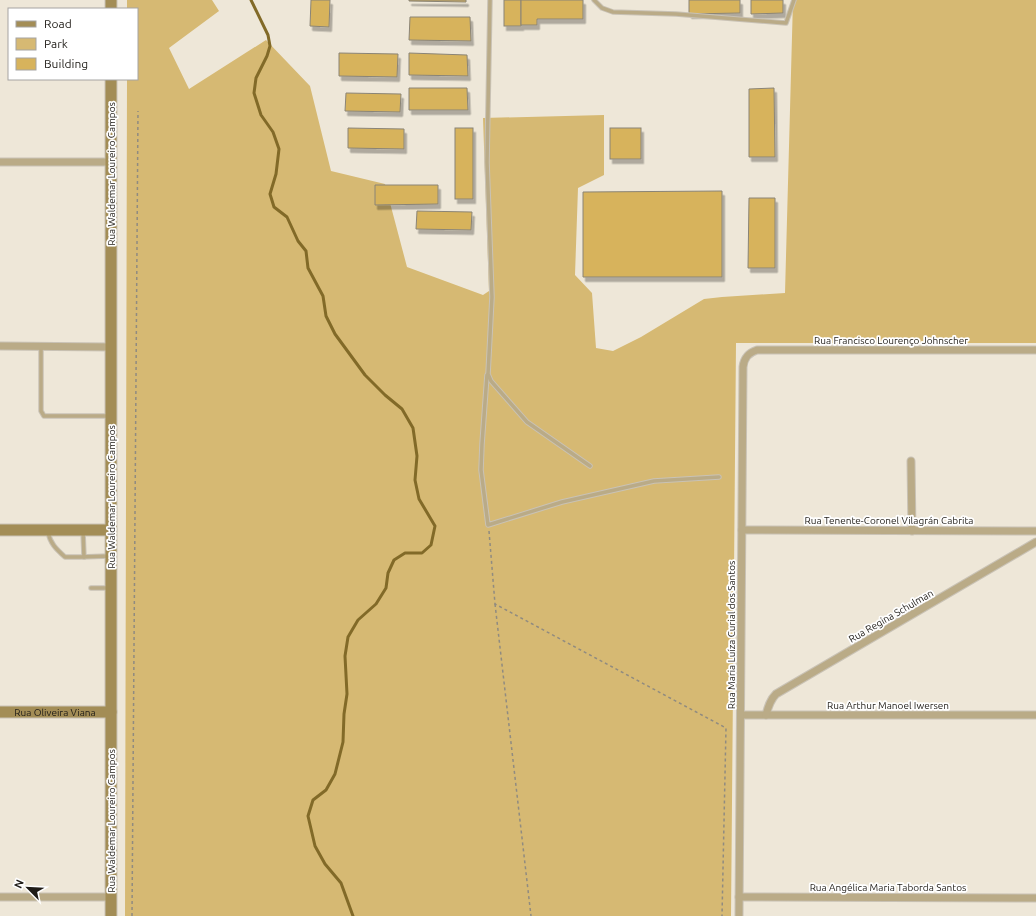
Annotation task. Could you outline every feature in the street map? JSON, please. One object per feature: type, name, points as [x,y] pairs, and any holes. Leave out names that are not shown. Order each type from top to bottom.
[{"type":"main road","name":"Rua Waldemar Loureiro Campos","points":[[111,80],[111,916]]},
{"type":"main road","points":[[0,530],[111,530]]},
{"type":"main road","name":"Rua Oliveira Viana","points":[[0,712],[111,712]]},
{"type":"street","points":[[0,162],[111,162]]},
{"type":"street","points":[[0,346],[111,347]]},
{"type":"street","name":"Rua Francisco Lourenço Johnscher","points":[[748,355],[757,350],[1036,350]]},
{"type":"street","name":"Rua Maria Luíza Curial dos Santos","points":[[739,916],[743,367],[745,359],[748,355]]},
{"type":"street","points":[[911,460],[912,530]]},
{"type":"street","name":"Rua Tenente-Coronel Vilagrán Cabrita","points":[[742,530],[1036,531]]},
{"type":"street","name":"Rua Regina Schulman","points":[[766,715],[769,703],[776,694],[1036,542]]},
{"type":"street","name":"Rua Arthur Manoel Iwersen","points":[[740,715],[1036,715]]},
{"type":"street","points":[[0,897],[111,897]]},
{"type":"street","name":"Rua Angélica Maria Taborda Santos","points":[[739,897],[1036,898]]},
{"type":"lane","points":[[490,0],[487,162],[492,297],[488,374],[482,444],[482,470],[488,525],[562,502],[654,481],[719,477]]},
{"type":"lane","points":[[594,0],[602,8],[613,12],[676,14],[786,23],[794,0]]},
{"type":"lane","points":[[40,346],[41,411],[44,416],[111,416]]},
{"type":"lane","points":[[488,374],[491,381],[527,422],[590,466]]},
{"type":"lane","points":[[48,530],[50,540],[57,550],[65,557],[111,556]]},
{"type":"lane","points":[[80,562],[82,557],[83,530]]},
{"type":"lane","points":[[91,588],[111,588]]},
{"type":"path","points":[[132,916],[138,111]]},
{"type":"path","points":[[488,525],[495,604],[531,916]]},
{"type":"path","points":[[495,604],[726,728],[722,916]]},
{"type":"green space","points":[[127,0],[212,0],[219,11],[169,48],[189,89],[266,40],[310,86],[331,171],[385,184],[407,267],[483,295],[489,291],[483,118],[604,115],[604,175],[578,188],[575,275],[592,293],[596,348],[613,351],[641,337],[704,299],[785,293],[793,0],[1036,0],[1036,343],[736,343],[731,916],[125,916],[127,80],[138,80],[138,8],[127,8]]},
{"type":"building","points":[[311,0],[330,0],[329,27],[310,26]]},
{"type":"building","points":[[466,0],[466,2],[409,1]]},
{"type":"building","points":[[504,0],[521,0],[521,26],[504,26]]},
{"type":"building","points":[[521,0],[583,0],[583,19],[537,19],[537,25],[521,25]]},
{"type":"building","points":[[689,0],[740,0],[740,13],[689,14]]},
{"type":"building","points":[[751,0],[783,0],[783,13],[751,14]]},
{"type":"building","points":[[410,17],[470,17],[471,41],[409,40]]},
{"type":"building","points":[[339,53],[398,54],[397,77],[339,76]]},
{"type":"building","points":[[409,53],[467,55],[468,76],[409,75]]},
{"type":"building","points":[[409,88],[467,88],[468,110],[409,110]]},
{"type":"building","points":[[774,88],[775,157],[749,157],[749,89]]},
{"type":"building","points":[[346,93],[401,94],[400,112],[345,111]]},
{"type":"building","points":[[348,128],[404,129],[404,149],[348,148]]},
{"type":"building","points":[[455,128],[473,128],[473,199],[455,199]]},
{"type":"building","points":[[610,128],[641,128],[641,159],[610,159]]},
{"type":"building","points":[[375,185],[438,185],[438,204],[375,205]]},
{"type":"building","points":[[722,191],[722,277],[583,277],[583,192]]},
{"type":"building","points":[[749,198],[775,198],[775,268],[748,268]]},
{"type":"building","points":[[417,211],[472,212],[471,230],[416,229]]},
{"type":"waterway","points":[[251,0],[268,35],[270,46],[267,56],[256,78],[254,93],[261,115],[273,132],[279,149],[276,174],[270,194],[274,207],[287,217],[298,241],[306,251],[308,268],[323,296],[326,316],[335,334],[365,375],[402,409],[413,428],[417,456],[415,480],[419,499],[435,526],[431,545],[422,553],[405,553],[394,560],[388,573],[386,588],[376,604],[358,620],[348,637],[345,656],[347,694],[344,714],[343,742],[335,774],[326,790],[313,800],[308,816],[315,846],[325,864],[341,883],[353,916]]}]
